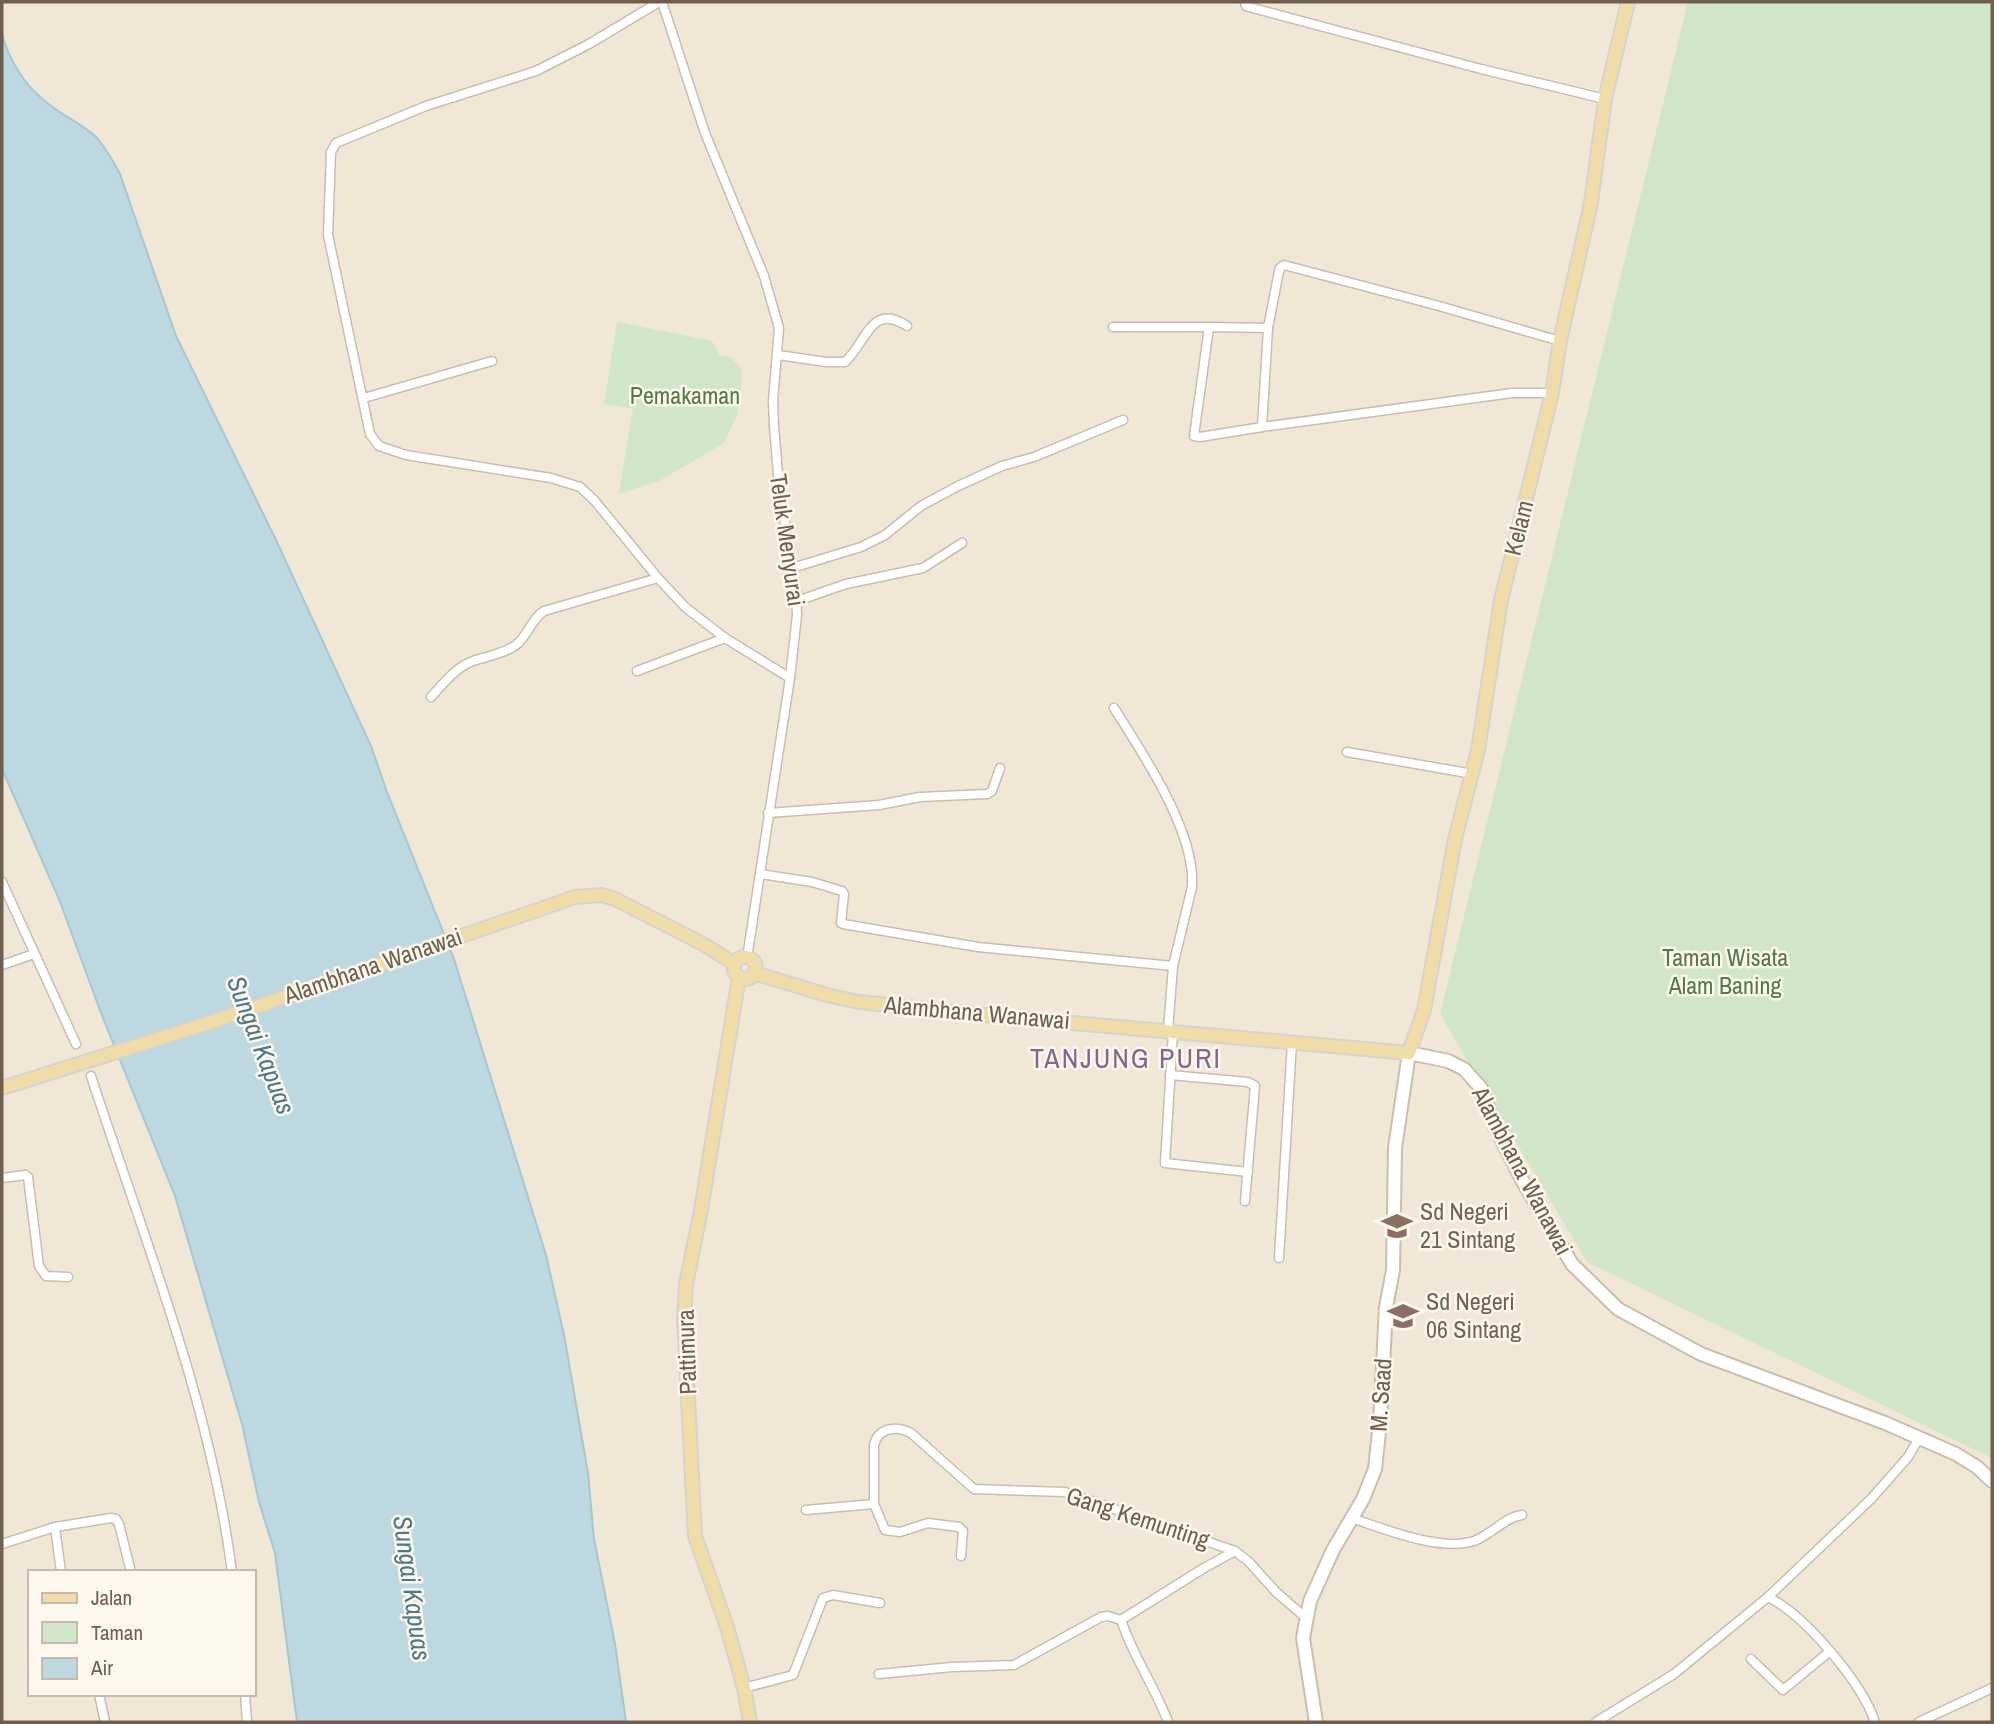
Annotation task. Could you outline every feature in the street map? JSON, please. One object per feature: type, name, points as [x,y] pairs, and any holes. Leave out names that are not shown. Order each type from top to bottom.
[{"type":"main road","name":"Kelam","points":[[1409,1053],[1424,1010],[1455,839],[1473,774],[1501,600],[1552,393],[1560,341],[1591,203],[1605,99],[1628,2]]},
{"type":"main road","name":"Alambhana Wanawai","points":[[6,1086],[222,1019],[575,897],[591,895],[615,899],[704,944],[735,964]]},
{"type":"main road","points":[[747,958],[753,962],[754,973],[749,978],[738,977],[734,971],[735,964],[740,959],[747,958]]},
{"type":"main road","name":"Alambhana Wanawai","points":[[754,973],[859,1002],[1409,1053]]},
{"type":"main road","name":"Pattimura","points":[[738,977],[687,1284],[684,1318],[695,1536],[721,1610],[744,1688],[750,1722]]},
{"type":"street","name":"Teluk Menyurai","points":[[661,2],[705,133],[772,300],[779,328],[773,401],[774,426],[779,486],[797,601],[796,639],[747,958]]},
{"type":"street","points":[[661,2],[536,71],[426,106],[336,143],[331,152],[328,235],[370,434],[379,446],[406,455],[551,478],[580,487],[690,612],[725,638],[790,678]]},
{"type":"street","points":[[1245,2],[1248,7],[1605,99]]},
{"type":"street","points":[[1262,427],[1268,328],[1280,268],[1284,265],[1560,341]]},
{"type":"street","points":[[778,355],[845,362],[878,320],[896,319],[907,326]]},
{"type":"street","points":[[1114,327],[1268,328]]},
{"type":"street","points":[[1209,327],[1194,436],[1512,393],[1552,393]]},
{"type":"street","points":[[364,398],[492,361]]},
{"type":"street","points":[[792,568],[861,547],[885,535],[921,506],[958,486],[1002,466],[1034,457],[1123,420]]},
{"type":"street","points":[[797,601],[846,584],[923,568],[962,543]]},
{"type":"street","points":[[431,697],[461,667],[513,648],[544,611],[658,578]]},
{"type":"street","points":[[636,670],[725,638]]},
{"type":"street","points":[[1114,708],[1153,772],[1174,813],[1190,865],[1192,887],[1173,966],[1165,1163],[1248,1172]]},
{"type":"street","points":[[1347,752],[1473,774]]},
{"type":"street","points":[[768,813],[879,805],[920,797],[987,794],[992,791],[1000,768]]},
{"type":"street","points":[[760,874],[813,882],[842,891],[843,924],[978,947],[1173,966]]},
{"type":"street","points":[[2,882],[76,1044]]},
{"type":"street","points":[[2,965],[34,954]]},
{"type":"street","points":[[1279,1258],[1292,1042]]},
{"type":"street","name":"Alambhana Wanawai","points":[[1409,1053],[1448,1061],[1464,1069],[1481,1088],[1495,1126],[1517,1170],[1572,1264],[1619,1309],[1701,1354],[1885,1423],[1956,1454],[1977,1467],[1992,1481]]},
{"type":"street","name":"M. Saad","points":[[1316,1722],[1303,1638],[1313,1592],[1333,1550],[1363,1499],[1375,1469],[1380,1423],[1385,1307],[1393,1270],[1396,1136],[1409,1053]]},
{"type":"street","points":[[1170,1075],[1253,1083],[1255,1086],[1245,1201]]},
{"type":"street","points":[[91,1076],[196,1398],[216,1481],[232,1570]]},
{"type":"street","points":[[2,1178],[26,1175],[29,1177],[39,1266],[46,1276],[68,1277]]},
{"type":"street","name":"Gang Kemunting","points":[[874,1504],[876,1436],[884,1430],[899,1429],[911,1433],[974,1489],[1065,1492],[1236,1551],[1306,1618]]},
{"type":"street","points":[[1596,1722],[1674,1674],[1768,1597],[1871,1499],[1908,1457],[1919,1438]]},
{"type":"street","points":[[806,1510],[874,1504],[882,1525],[889,1532],[900,1532],[928,1523],[962,1528],[961,1556]]},
{"type":"street","points":[[1351,1518],[1422,1539],[1452,1544],[1471,1542],[1488,1536],[1516,1516],[1522,1515]]},
{"type":"street","points":[[2,1544],[55,1527],[104,1518],[116,1519],[130,1570]]},
{"type":"street","points":[[55,1527],[61,1570]]},
{"type":"street","points":[[879,1674],[952,1667],[1014,1665],[1101,1617],[1121,1620],[1194,1573],[1236,1551]]},
{"type":"street","points":[[744,1688],[793,1675],[823,1598],[833,1595],[880,1603]]},
{"type":"street","points":[[1768,1597],[1815,1635],[1855,1685],[1875,1722]]},
{"type":"street","points":[[1121,1620],[1168,1722]]},
{"type":"street","points":[[1751,1659],[1783,1690],[1829,1652]]},
{"type":"street","points":[[1919,1722],[1992,1688]]},
{"type":"street","points":[[99,1696],[105,1722]]},
{"type":"street","points":[[245,1696],[247,1722]]},
{"type":"shaded area","points":[[2,2],[1992,2],[1992,1722],[626,1722],[615,1644],[594,1539],[588,1473],[564,1335],[546,1255],[454,959],[371,746],[276,540],[176,336],[130,199],[95,136],[45,102],[11,61],[2,34]]},
{"type":"shaded area","points":[[2,769],[59,899],[101,1013],[175,1196],[242,1424],[259,1502],[275,1553],[297,1722],[2,1722]]},
{"type":"green space","name":"Taman Wisata Alam Baning","points":[[1688,2],[1992,2],[1992,1458],[1587,1262],[1440,1014]]},
{"type":"green space","name":"Pemakaman","points":[[617,322],[712,341],[719,355],[730,357],[742,369],[737,415],[724,443],[659,481],[619,494],[633,409],[604,404]]},
{"type":"water","name":"Sungai Kapuas","points":[[2,34],[13,62],[24,79],[52,107],[96,137],[120,174],[176,336],[276,540],[371,746],[454,959],[546,1255],[564,1335],[588,1473],[594,1539],[615,1644],[626,1722],[297,1722],[275,1553],[259,1502],[242,1424],[175,1196],[101,1013],[59,899],[2,769]]},
{"type":"place","name":"Sd Negeri 21 Sintang","points":[[1397,1226]]},
{"type":"place","name":"Sd Negeri 06 Sintang","points":[[1403,1316]]},
{"type":"district","name":"TANJUNG PURI","points":[[1126,1058]]}]
